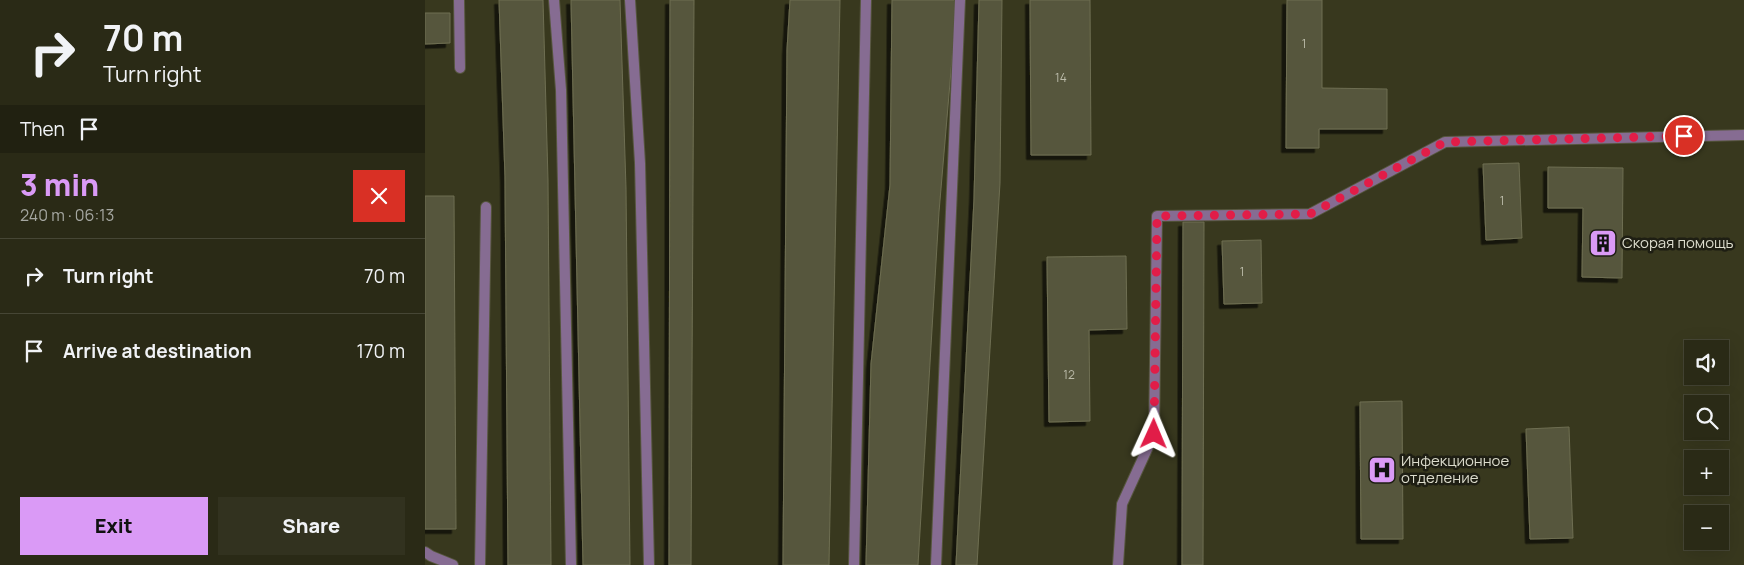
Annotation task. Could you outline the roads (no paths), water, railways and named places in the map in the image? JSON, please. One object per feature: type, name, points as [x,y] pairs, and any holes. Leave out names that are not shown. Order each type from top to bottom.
[{"type":"lane","points":[[459,0],[460,68]]},
{"type":"lane","points":[[554,0],[561,90],[571,565]]},
{"type":"lane","points":[[630,0],[640,164],[649,565]]},
{"type":"lane","points":[[854,565],[866,0]]},
{"type":"lane","points":[[936,565],[960,0]]},
{"type":"lane","points":[[1118,565],[1122,504],[1154,434],[1157,216],[1310,214],[1445,142],[1744,135]]},
{"type":"lane","points":[[480,565],[486,207]]},
{"type":"lane","points":[[425,552],[453,565]]},
{"type":"place","name":"Скорая помощь","points":[[1603,243]]},
{"type":"place","name":"Инфекционное отделение","points":[[1382,470]]}]
